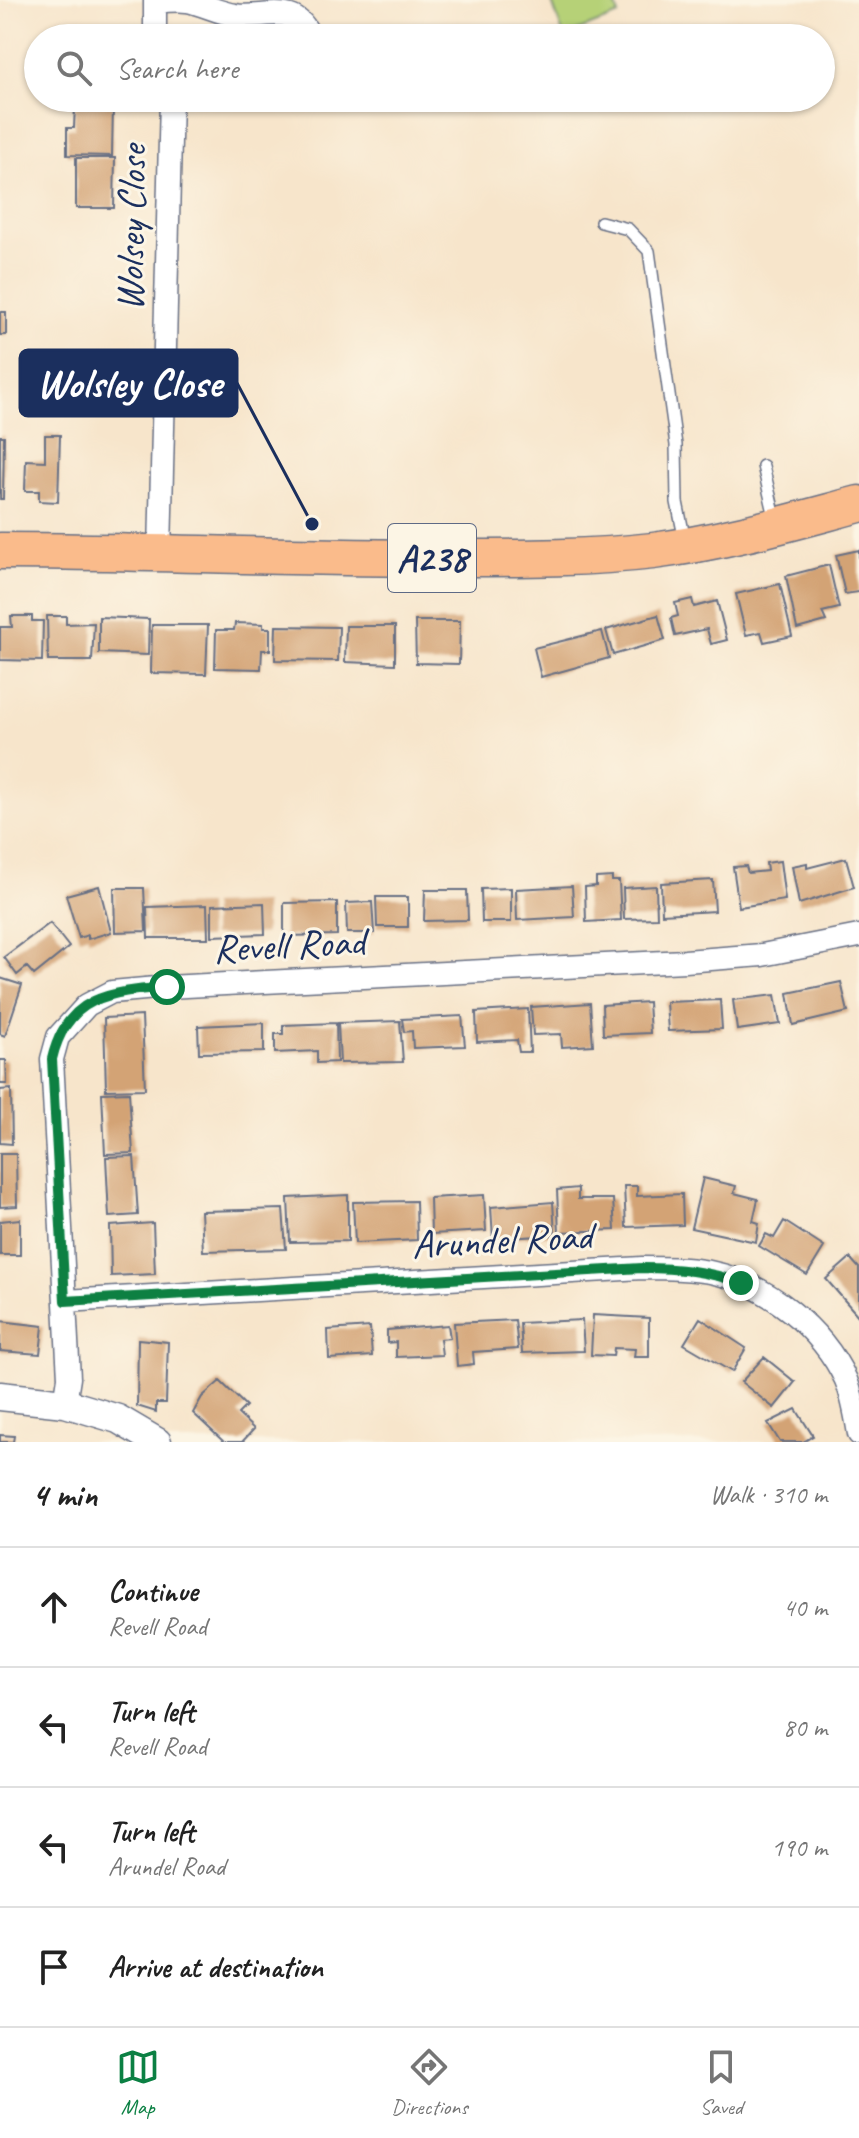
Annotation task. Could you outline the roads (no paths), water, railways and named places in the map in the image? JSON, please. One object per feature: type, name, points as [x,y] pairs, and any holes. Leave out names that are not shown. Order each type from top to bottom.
[{"type":"main road","name":"A238","points":[[0,551],[354,558],[563,557],[686,546],[859,504]]},
{"type":"street","points":[[155,24],[156,1],[185,0],[234,15],[281,13],[301,24]]},
{"type":"street","name":"Wolsey Close","points":[[160,552],[171,112]]},
{"type":"street","name":"Revell Road","points":[[65,1403],[69,1378],[52,1059],[58,1037],[87,1005],[112,992],[167,987],[685,961],[762,955],[859,936]]},
{"type":"street","name":"Arundel Road","points":[[65,1301],[642,1268],[679,1268],[712,1273],[768,1297],[812,1330],[831,1354],[846,1381],[859,1434]]},
{"type":"street","points":[[0,1396],[65,1403],[118,1419],[157,1442]]},
{"type":"lane","points":[[601,222],[628,229],[649,251],[676,445],[677,502],[686,546]]},
{"type":"lane","points":[[763,466],[777,525]]},
{"type":"place","name":"Wolsley Close","points":[[312,524]]}]
